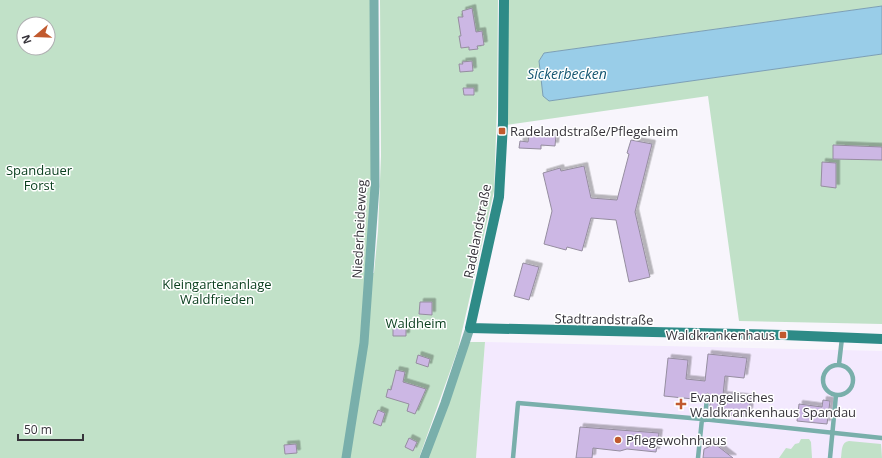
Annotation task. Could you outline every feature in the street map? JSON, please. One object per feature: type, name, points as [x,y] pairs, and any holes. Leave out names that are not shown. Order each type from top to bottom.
[{"type":"street","name":"Niederheideweg","points":[[346,458],[364,343],[376,186],[374,0]]},
{"type":"street","name":"Radelandstraße","points":[[424,458],[445,403],[470,328],[499,198],[503,123],[504,0]]},
{"type":"street","name":"Stadtrandstraße","points":[[470,328],[882,339]]},
{"type":"lane","points":[[839,364],[842,338]]},
{"type":"lane","points":[[839,364],[850,370],[854,380],[850,390],[841,395],[836,395],[827,391],[823,382],[823,377],[828,368],[839,364]]},
{"type":"lane","points":[[830,458],[836,395]]},
{"type":"lane","points":[[698,458],[707,397]]},
{"type":"lane","points":[[513,458],[518,403],[882,438]]},
{"type":"shaded area","name":"Evangelisches Waldkrankenhaus Spandau","points":[[485,342],[882,351],[882,458],[476,458]]},
{"type":"green space","name":"Kleingartenanlage Waldfrieden","points":[[0,0],[374,0],[374,273],[378,231],[381,156],[380,0],[498,0],[497,107],[494,191],[458,349],[419,458],[0,458]]},
{"type":"green space","points":[[508,0],[882,0],[882,6],[544,53],[539,61],[549,101],[882,54],[882,324],[739,321],[708,96],[507,125]]},
{"type":"green space","points":[[466,342],[485,342],[476,458],[424,458]]},
{"type":"green space","points":[[801,439],[809,439],[811,442],[812,458],[779,458],[786,448],[791,449],[795,444],[799,443]]},
{"type":"green space","points":[[849,441],[881,444],[882,458],[841,458],[843,445]]},
{"type":"water","name":"Sickerbecken","points":[[882,6],[882,54],[549,101],[543,96],[539,61],[544,53]]},
{"type":"building","points":[[472,8],[476,32],[482,31],[484,45],[477,46],[478,49],[469,50],[469,47],[461,48],[458,17],[463,17],[462,11]]},
{"type":"building","points":[[472,61],[473,71],[460,72],[459,64],[463,64],[462,62]]},
{"type":"building","points":[[463,88],[474,88],[474,95],[464,95]]},
{"type":"building","points":[[541,134],[556,135],[555,146],[541,145],[541,149],[519,148],[520,141],[528,142],[529,135],[541,136]]},
{"type":"building","points":[[631,140],[652,144],[635,212],[650,277],[629,282],[616,220],[591,218],[582,251],[567,247],[566,250],[544,244],[552,211],[543,173],[560,168],[561,171],[584,166],[591,198],[617,200],[629,154],[627,153]]},
{"type":"building","points":[[833,145],[882,147],[882,160],[833,159]]},
{"type":"building","points":[[822,162],[836,163],[836,188],[821,186]]},
{"type":"building","points":[[523,263],[539,267],[529,300],[514,296]]},
{"type":"building","points":[[420,302],[432,302],[432,315],[419,314]]},
{"type":"building","points":[[393,327],[406,328],[406,336],[393,336]]},
{"type":"building","points":[[708,354],[747,358],[744,378],[725,376],[723,395],[751,398],[748,417],[709,413],[711,397],[708,393],[704,395],[703,400],[664,396],[668,358],[688,360],[686,379],[705,381]]},
{"type":"building","points":[[418,355],[430,359],[428,367],[416,363]]},
{"type":"building","points":[[396,370],[405,372],[403,382],[426,389],[415,414],[407,411],[409,404],[386,397],[388,389],[391,390]]},
{"type":"building","points":[[823,400],[830,401],[827,424],[797,421],[799,404],[822,407]]},
{"type":"building","points":[[378,410],[385,413],[381,426],[373,423]]},
{"type":"building","name":"Pflegewohnhaus","points":[[580,427],[659,433],[656,452],[627,449],[620,451],[593,448],[592,458],[576,458]]},
{"type":"building","points":[[409,438],[417,442],[413,451],[405,447]]},
{"type":"building","points":[[296,444],[297,453],[285,454],[284,445]]},
{"type":"building","points":[[715,444],[733,458],[703,458],[704,449]]},
{"type":"place","name":"Radelandstraße/Pflegeheim","points":[[502,131]]},
{"type":"place","name":"Waldkrankenhaus","points":[[783,335]]},
{"type":"place","name":"Evangelisches Waldkrankenhaus Spandau","points":[[681,404]]},
{"type":"place","name":"Pflegewohnhaus","points":[[618,440]]},
{"type":"park label","name":"Spandauer Forst","points":[[39,178]]},
{"type":"park label","name":"Waldheim","points":[[416,323]]}]
